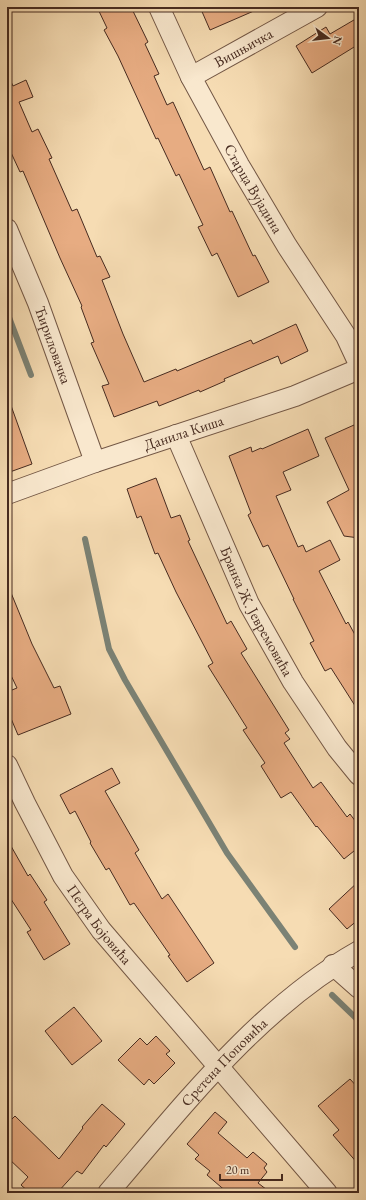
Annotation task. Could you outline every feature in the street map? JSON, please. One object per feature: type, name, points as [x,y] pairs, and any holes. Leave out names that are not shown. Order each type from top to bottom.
[{"type":"street","name":"Старца Вујадина","points":[[159,7],[191,77],[239,166],[287,246],[352,331],[359,364]]},
{"type":"street","name":"Вишњичка","points":[[191,77],[317,7]]},
{"type":"street","name":"Ћириловачка","points":[[7,229],[38,303],[95,462]]},
{"type":"street","name":"Данила Киша","points":[[7,494],[95,462],[295,396],[359,369]]},
{"type":"street","name":"Бранка Ж. Јевремовића","points":[[176,435],[249,604],[293,682],[337,748],[359,775]]},
{"type":"street","name":"Петра Бојовића","points":[[7,765],[25,803],[64,876],[101,930],[327,1193]]},
{"type":"street","name":"Сретена Поповића","points":[[108,1193],[219,1066],[293,995],[334,965],[359,951]]},
{"type":"street","points":[[334,965],[359,988]]},
{"type":"building","points":[[97,7],[131,7],[148,42],[145,44],[159,74],[154,76],[167,105],[173,102],[204,170],[210,167],[230,212],[232,211],[253,256],[255,255],[269,282],[238,297],[217,253],[212,256],[198,227],[203,225],[179,174],[176,176],[158,138],[156,139],[118,56],[104,30],[107,28]]},
{"type":"building","points":[[200,7],[263,7],[210,30]]},
{"type":"building","points":[[359,17],[359,44],[312,73],[296,46],[326,27],[330,34]]},
{"type":"building","points":[[7,73],[13,86],[26,80],[33,97],[19,102],[32,132],[38,129],[52,158],[49,159],[72,211],[77,209],[97,257],[100,256],[110,277],[102,280],[144,382],[176,369],[177,371],[251,340],[253,344],[296,324],[308,351],[281,364],[278,356],[224,379],[225,381],[200,392],[199,390],[159,406],[157,401],[114,417],[102,386],[109,384],[91,343],[94,342],[81,307],[82,306],[23,171],[20,172],[7,144]]},
{"type":"building","points":[[9,400],[32,464],[7,473],[7,401]]},
{"type":"building","points":[[354,425],[359,436],[359,538],[344,536],[327,502],[349,490],[325,438]]},
{"type":"building","points":[[308,429],[319,456],[283,472],[291,490],[276,496],[298,547],[303,545],[306,552],[330,540],[340,560],[319,571],[346,624],[348,622],[359,642],[359,712],[331,668],[325,671],[310,643],[314,641],[268,545],[263,547],[248,515],[251,513],[229,456],[251,447],[252,452],[261,448],[262,449]]},
{"type":"building","points":[[156,478],[171,518],[180,515],[190,540],[188,541],[227,624],[231,621],[247,649],[241,653],[289,730],[285,733],[290,739],[284,743],[313,788],[321,782],[347,817],[350,814],[359,826],[359,847],[344,859],[317,826],[316,827],[291,792],[281,798],[261,766],[265,763],[243,730],[247,728],[208,666],[213,663],[176,592],[158,553],[155,554],[141,516],[137,518],[127,489]]},
{"type":"building","points":[[7,583],[32,644],[54,688],[60,686],[71,714],[18,735],[7,709],[7,692],[17,688],[7,667]]},
{"type":"building","points":[[112,768],[120,783],[105,791],[139,850],[135,853],[162,899],[168,894],[214,963],[187,982],[168,956],[170,955],[134,903],[130,905],[109,868],[106,870],[90,843],[91,842],[75,811],[70,814],[60,795]]},
{"type":"building","points":[[7,839],[28,876],[30,874],[47,900],[44,902],[70,944],[44,960],[27,932],[31,930],[7,893]]},
{"type":"building","points":[[359,881],[359,919],[347,929],[329,909]]},
{"type":"building","points":[[74,1007],[102,1041],[72,1065],[45,1031]]},
{"type":"building","points":[[156,1036],[170,1051],[166,1054],[175,1063],[154,1084],[149,1079],[144,1085],[118,1060],[140,1038],[147,1045]]},
{"type":"building","points":[[350,1079],[359,1089],[359,1165],[333,1135],[339,1130],[318,1106]]},
{"type":"building","points":[[102,1104],[125,1124],[106,1147],[104,1145],[82,1174],[77,1171],[57,1193],[30,1193],[21,1185],[28,1177],[7,1157],[7,1124],[15,1116],[59,1159],[83,1128],[82,1127]]},
{"type":"building","points":[[215,1112],[227,1122],[218,1133],[247,1158],[253,1152],[267,1164],[264,1168],[267,1172],[258,1183],[271,1193],[228,1193],[207,1175],[210,1171],[195,1159],[199,1155],[187,1144]]},
{"type":"waterway","points":[[7,312],[31,375]]},
{"type":"waterway","points":[[85,539],[109,649],[125,680],[227,853],[295,947]]},
{"type":"waterway","points":[[332,995],[359,1021]]}]
